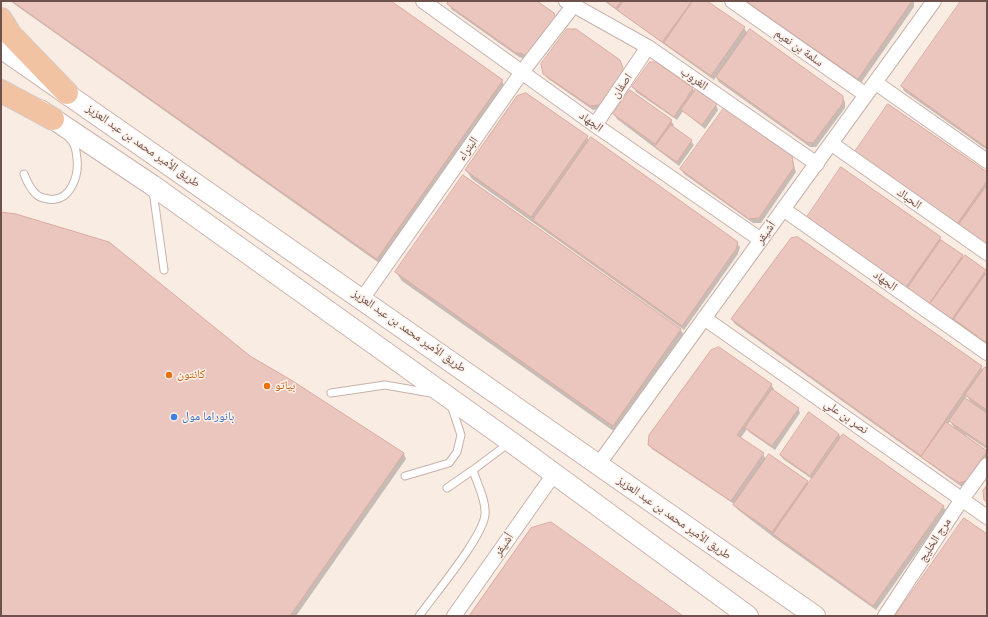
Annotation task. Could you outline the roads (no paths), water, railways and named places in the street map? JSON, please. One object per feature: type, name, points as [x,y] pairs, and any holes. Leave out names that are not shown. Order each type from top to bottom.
[{"type":"main road","points":[[1,19],[11,35],[67,93]]},
{"type":"main road","name":"طريق الأمير محمد بن عبد العزيز","points":[[1,48],[416,336],[815,616]]},
{"type":"main road","points":[[1,81],[53,119],[152,185],[399,361],[748,616]]},
{"type":"main road","points":[[1,91],[53,119]]},
{"type":"main road","points":[[399,361],[416,336]]},
{"type":"street","name":"الجهاد","points":[[423,1],[595,125],[761,240]]},
{"type":"street","name":"سلمة بن نعيم","points":[[732,1],[866,95]]},
{"type":"street","name":"أشيقر","points":[[598,465],[783,209],[832,144],[934,1]]},
{"type":"street","name":"البتراء","points":[[362,299],[570,3]]},
{"type":"street","name":"الغروب","points":[[570,3],[648,47],[817,164]]},
{"type":"street","name":"اصفان","points":[[595,125],[648,47]]},
{"type":"street","points":[[876,83],[987,161]]},
{"type":"street","name":"الحباك","points":[[832,144],[987,254]]},
{"type":"street","name":"الجهاد","points":[[783,209],[987,353]]},
{"type":"street","name":"نصر بن علي","points":[[704,318],[987,516]]},
{"type":"street","name":"مرج الخليج","points":[[885,616],[962,499],[987,465]]},
{"type":"street","name":"أشيقر","points":[[454,616],[554,474]]},
{"type":"lane","points":[[24,174],[28,184],[38,196],[52,199],[62,196],[69,191],[75,182],[77,164],[75,145],[53,119]]},
{"type":"lane","points":[[152,185],[164,270]]},
{"type":"lane","points":[[331,393],[385,385],[448,397],[461,435],[457,452],[449,463],[405,476]]},
{"type":"lane","points":[[447,488],[511,442]]},
{"type":"lane","points":[[419,616],[478,536],[485,515],[483,500],[473,470]]},
{"type":"place","name":"كانتون","points":[[169,375]]},
{"type":"place","name":"بياتو","points":[[267,386]]},
{"type":"place","name":"بانوراما مول","points":[[174,417]]}]
